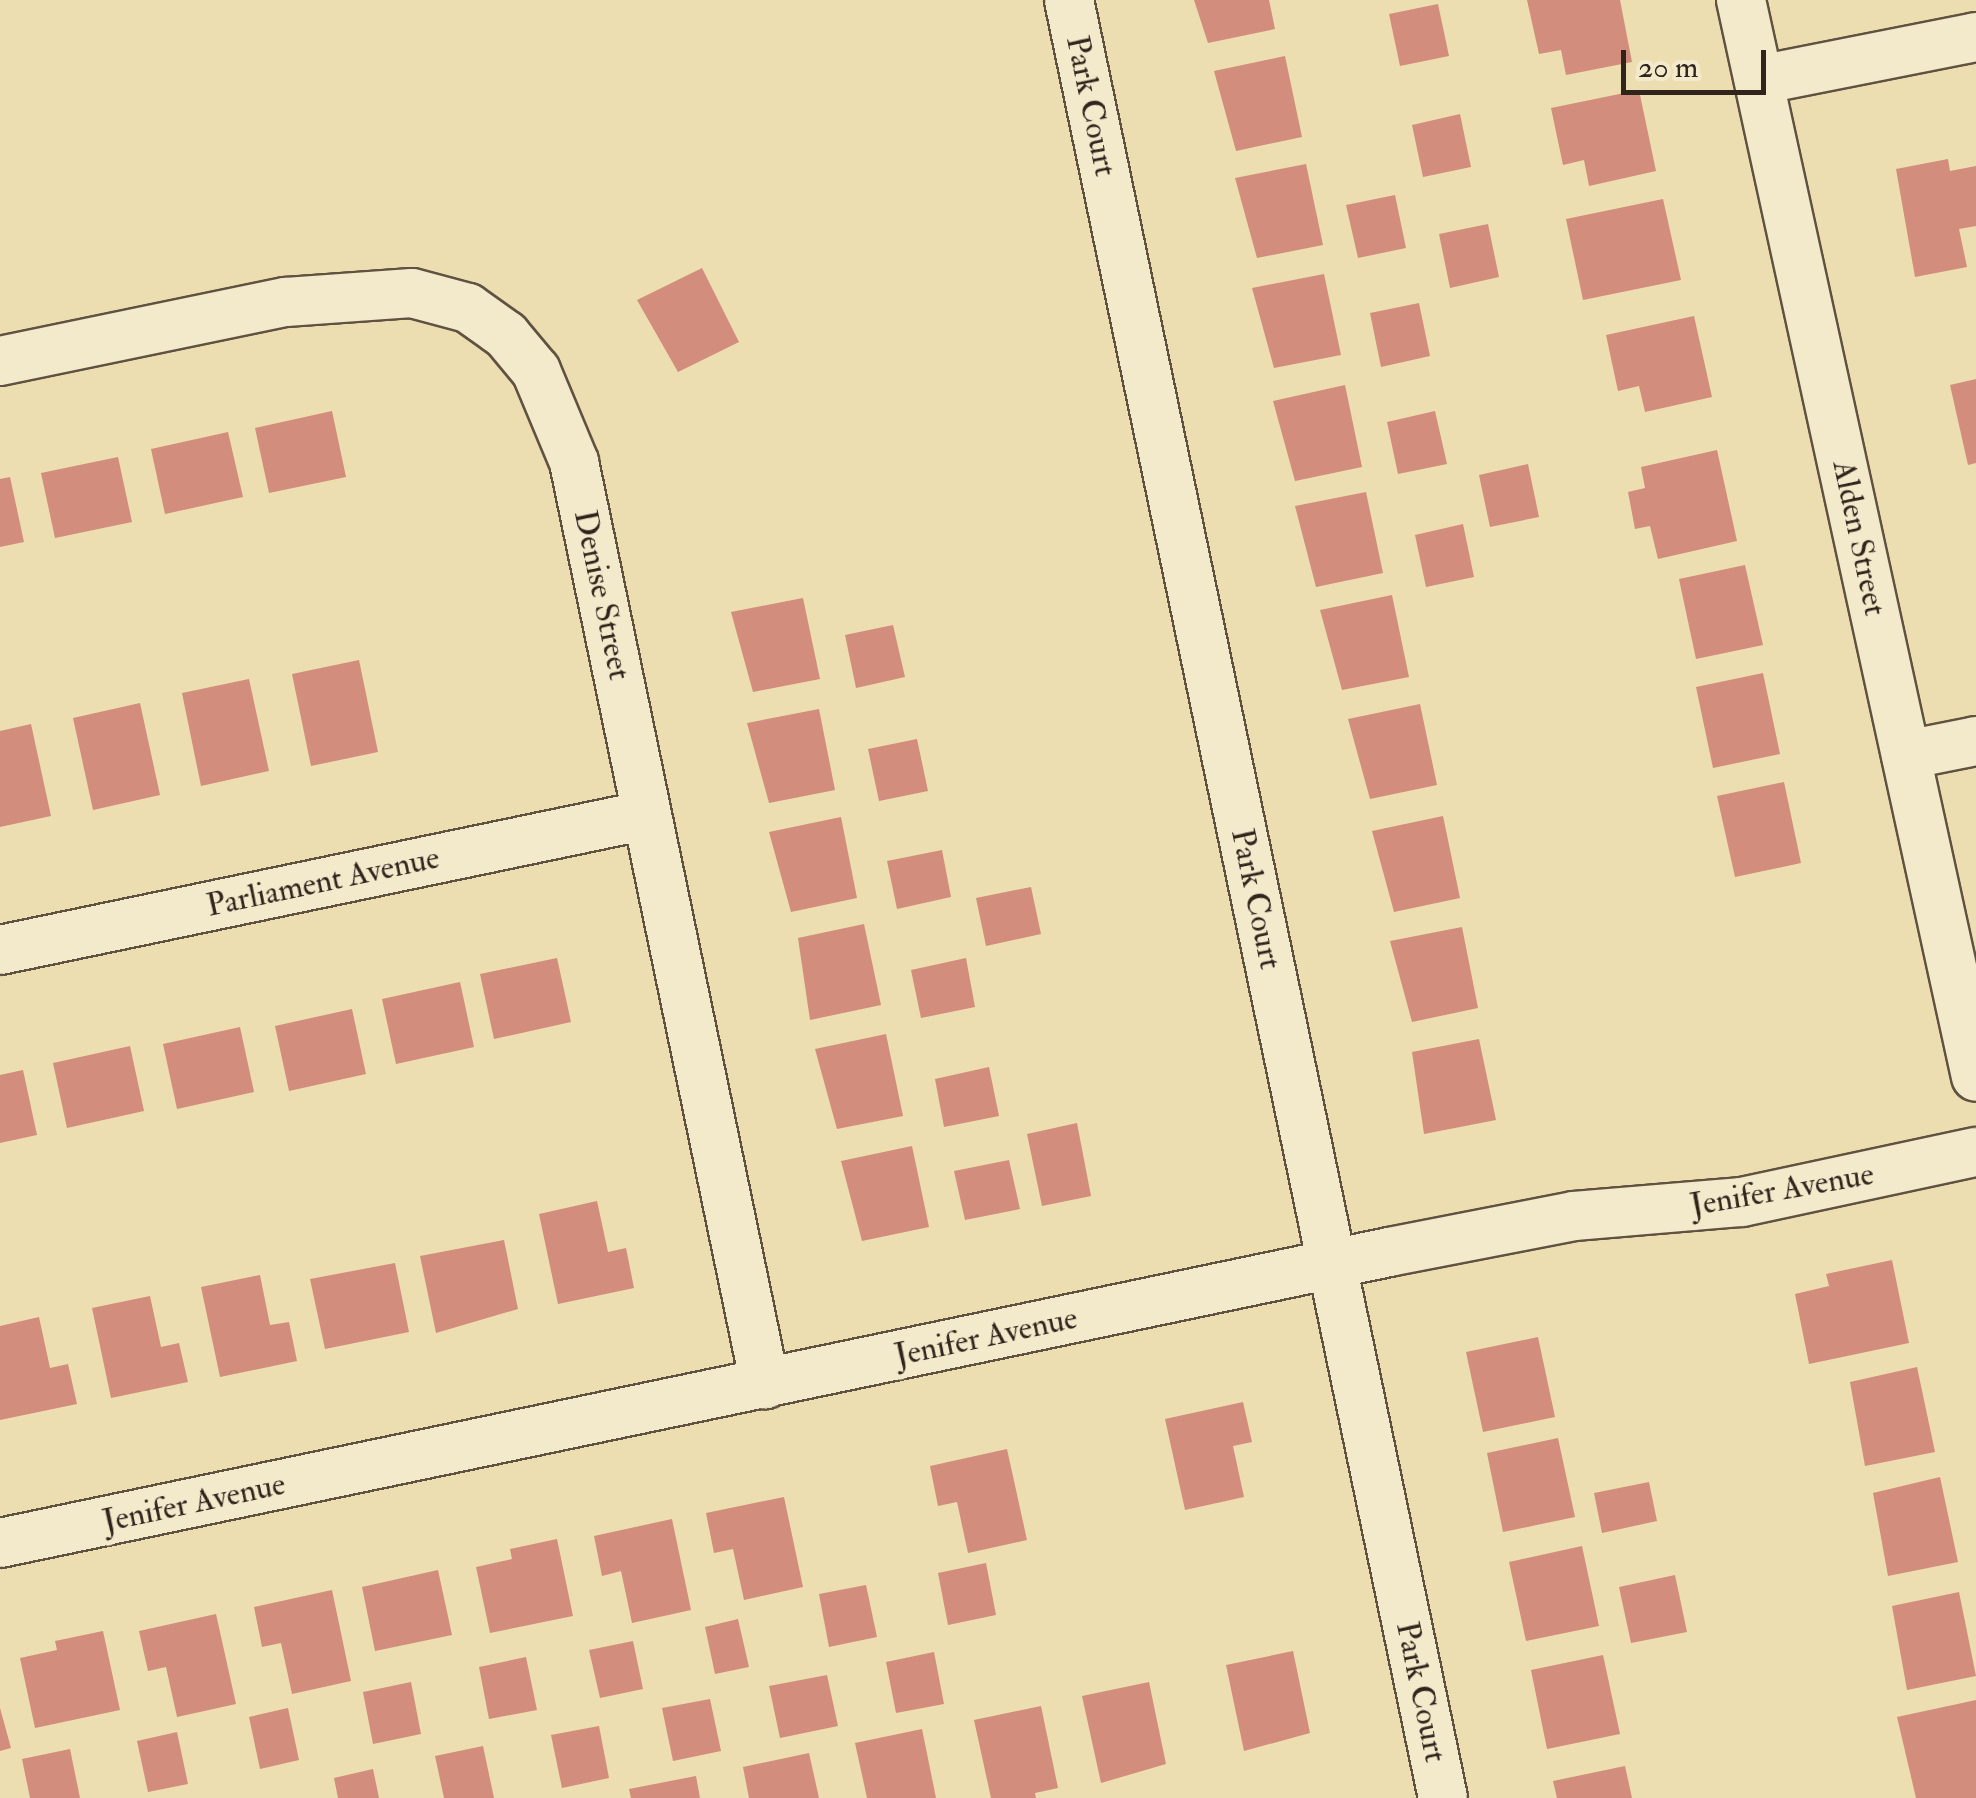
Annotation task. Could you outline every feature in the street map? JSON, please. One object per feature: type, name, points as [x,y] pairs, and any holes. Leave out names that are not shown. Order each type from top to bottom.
[{"type":"street","name":"Park Court","points":[[1069,0],[1443,1798]]},
{"type":"street","name":"Alden Street","points":[[1741,0],[1976,1077]]},
{"type":"street","points":[[1759,80],[1976,38]]},
{"type":"street","name":"Denise Street","points":[[0,360],[352,292],[412,293],[468,308],[506,336],[556,410],[574,462],[765,1384]]},
{"type":"street","points":[[1906,755],[1976,742]]},
{"type":"street","name":"Parliament Avenue","points":[[0,950],[647,815]]},
{"type":"street","name":"Jenifer Avenue","points":[[0,1543],[1574,1216],[1742,1202],[1976,1152]]},
{"type":"building","points":[[1194,0],[1269,0],[1275,29],[1208,43]]},
{"type":"building","points":[[1527,0],[1620,0],[1632,62],[1566,75],[1561,50],[1539,54]]},
{"type":"building","points":[[1438,4],[1449,56],[1400,66],[1389,14]]},
{"type":"building","points":[[1285,56],[1302,137],[1236,151],[1214,71]]},
{"type":"building","points":[[1639,90],[1656,171],[1589,186],[1584,160],[1563,165],[1551,108]]},
{"type":"building","points":[[1460,114],[1471,167],[1423,177],[1412,125]]},
{"type":"building","points":[[1948,159],[1950,171],[1976,166],[1976,226],[1959,229],[1967,267],[1915,277],[1896,169]]},
{"type":"building","points":[[1306,164],[1323,245],[1257,258],[1235,178]]},
{"type":"building","points":[[1395,195],[1406,248],[1358,258],[1346,205]]},
{"type":"building","points":[[1663,199],[1681,280],[1583,300],[1566,219]]},
{"type":"building","points":[[1488,224],[1499,277],[1450,288],[1439,234]]},
{"type":"building","points":[[702,268],[739,342],[678,372],[637,300]]},
{"type":"building","points":[[1324,274],[1341,355],[1274,368],[1252,288]]},
{"type":"building","points":[[1419,303],[1430,356],[1381,367],[1370,313]]},
{"type":"building","points":[[1694,316],[1712,397],[1645,412],[1639,386],[1618,391],[1606,335]]},
{"type":"building","points":[[1976,379],[1976,463],[1968,465],[1950,385]]},
{"type":"building","points":[[1345,385],[1362,467],[1295,481],[1273,401]]},
{"type":"building","points":[[332,411],[346,477],[269,493],[255,428]]},
{"type":"building","points":[[1435,411],[1447,464],[1398,474],[1387,422]]},
{"type":"building","points":[[228,432],[243,497],[165,514],[151,449]]},
{"type":"building","points":[[1717,450],[1737,541],[1658,559],[1650,526],[1635,529],[1628,492],[1645,488],[1641,467]]},
{"type":"building","points":[[118,457],[132,522],[55,538],[41,473]]},
{"type":"building","points":[[1528,464],[1539,517],[1490,527],[1479,475]]},
{"type":"building","points":[[10,477],[24,542],[0,547],[0,479]]},
{"type":"building","points":[[1366,492],[1383,573],[1316,587],[1295,506]]},
{"type":"building","points":[[1463,524],[1474,577],[1426,587],[1415,535]]},
{"type":"building","points":[[1745,565],[1763,645],[1696,659],[1679,579]]},
{"type":"building","points":[[1392,595],[1409,677],[1342,690],[1320,610]]},
{"type":"building","points":[[803,598],[820,679],[753,692],[731,612]]},
{"type":"building","points":[[893,625],[905,677],[856,688],[845,635]]},
{"type":"building","points":[[359,660],[378,752],[311,766],[292,674]]},
{"type":"building","points":[[1763,673],[1780,754],[1713,768],[1696,687]]},
{"type":"building","points":[[249,679],[269,771],[201,786],[182,693]]},
{"type":"building","points":[[140,703],[160,795],[93,810],[73,718]]},
{"type":"building","points":[[1420,704],[1437,785],[1370,799],[1348,719]]},
{"type":"building","points":[[819,709],[835,790],[769,803],[747,723]]},
{"type":"building","points":[[31,724],[51,816],[0,827],[0,731]]},
{"type":"building","points":[[917,739],[928,791],[879,801],[868,749]]},
{"type":"building","points":[[1784,782],[1801,863],[1735,877],[1717,796]]},
{"type":"building","points":[[1443,816],[1460,898],[1394,912],[1372,831]]},
{"type":"building","points":[[841,817],[857,898],[791,912],[769,832]]},
{"type":"building","points":[[942,850],[951,897],[897,909],[887,861]]},
{"type":"building","points":[[1031,887],[1041,934],[986,946],[976,898]]},
{"type":"building","points":[[864,924],[881,1005],[810,1020],[798,938]]},
{"type":"building","points":[[1462,927],[1478,1008],[1412,1022],[1390,941]]},
{"type":"building","points":[[557,958],[571,1022],[494,1039],[480,974]]},
{"type":"building","points":[[966,958],[975,1007],[921,1018],[911,970]]},
{"type":"building","points":[[460,982],[474,1047],[396,1064],[382,999]]},
{"type":"building","points":[[352,1009],[366,1074],[289,1091],[275,1026]]},
{"type":"building","points":[[240,1027],[254,1092],[177,1109],[163,1044]]},
{"type":"building","points":[[886,1034],[903,1116],[837,1129],[815,1049]]},
{"type":"building","points":[[1479,1039],[1496,1120],[1424,1134],[1412,1052]]},
{"type":"building","points":[[130,1046],[144,1111],[67,1128],[53,1063]]},
{"type":"building","points":[[989,1067],[999,1116],[944,1127],[935,1079]]},
{"type":"building","points":[[23,1070],[37,1135],[0,1143],[0,1075]]},
{"type":"building","points":[[1077,1123],[1091,1196],[1042,1206],[1027,1134]]},
{"type":"building","points":[[912,1146],[929,1227],[862,1241],[841,1161]]},
{"type":"building","points":[[1009,1160],[1020,1209],[965,1220],[954,1171]]},
{"type":"building","points":[[597,1201],[608,1252],[626,1248],[634,1288],[558,1304],[539,1214]]},
{"type":"building","points":[[504,1240],[518,1309],[436,1333],[420,1256]]},
{"type":"building","points":[[1892,1260],[1909,1343],[1809,1364],[1795,1294],[1829,1286],[1826,1274]]},
{"type":"building","points":[[395,1263],[409,1332],[325,1349],[310,1279]]},
{"type":"building","points":[[260,1275],[270,1325],[289,1322],[297,1361],[220,1377],[201,1287]]},
{"type":"building","points":[[150,1296],[161,1347],[179,1343],[188,1382],[111,1398],[92,1308]]},
{"type":"building","points":[[39,1317],[50,1368],[68,1364],[77,1404],[0,1420],[0,1326]]},
{"type":"building","points":[[1538,1337],[1555,1417],[1483,1432],[1466,1352]]},
{"type":"building","points":[[1917,1367],[1935,1452],[1865,1466],[1850,1382]]},
{"type":"building","points":[[1243,1402],[1252,1442],[1233,1446],[1244,1497],[1185,1510],[1165,1419]]},
{"type":"building","points":[[1558,1438],[1575,1517],[1503,1532],[1487,1453]]},
{"type":"building","points":[[1007,1449],[1027,1540],[968,1553],[957,1502],[938,1506],[930,1466]]},
{"type":"building","points":[[1940,1477],[1958,1562],[1888,1576],[1873,1493]]},
{"type":"building","points":[[1649,1482],[1657,1521],[1602,1533],[1594,1493]]},
{"type":"building","points":[[784,1497],[803,1587],[744,1600],[733,1549],[714,1553],[706,1513]]},
{"type":"building","points":[[672,1519],[691,1610],[632,1623],[621,1571],[602,1576],[594,1536]]},
{"type":"building","points":[[557,1539],[573,1616],[490,1633],[476,1567],[512,1559],[510,1549]]},
{"type":"building","points":[[1582,1546],[1599,1626],[1526,1641],[1509,1562]]},
{"type":"building","points":[[986,1563],[996,1615],[948,1625],[938,1573]]},
{"type":"building","points":[[438,1570],[452,1635],[375,1651],[362,1587]]},
{"type":"building","points":[[1675,1575],[1687,1632],[1631,1643],[1619,1587]]},
{"type":"building","points":[[866,1585],[877,1637],[829,1647],[819,1594]]},
{"type":"building","points":[[332,1590],[351,1681],[292,1694],[281,1643],[262,1647],[254,1607]]},
{"type":"building","points":[[1959,1592],[1976,1676],[1907,1690],[1892,1606]]},
{"type":"building","points":[[216,1614],[236,1704],[177,1717],[166,1667],[148,1671],[139,1631]]},
{"type":"building","points":[[738,1619],[749,1667],[715,1674],[705,1627]]},
{"type":"building","points":[[103,1631],[120,1710],[35,1728],[20,1658],[57,1650],[55,1641]]},
{"type":"building","points":[[633,1641],[643,1689],[600,1698],[589,1650]]},
{"type":"building","points":[[1293,1651],[1310,1733],[1244,1751],[1226,1665]]},
{"type":"building","points":[[934,1652],[944,1704],[896,1713],[886,1662]]},
{"type":"building","points":[[1603,1655],[1620,1734],[1547,1749],[1531,1670]]},
{"type":"building","points":[[526,1657],[537,1710],[489,1719],[479,1667]]},
{"type":"building","points":[[827,1675],[838,1726],[780,1738],[769,1686]]},
{"type":"building","points":[[411,1682],[421,1734],[373,1744],[363,1692]]},
{"type":"building","points":[[1149,1682],[1166,1764],[1101,1783],[1082,1696]]},
{"type":"building","points":[[710,1699],[721,1751],[673,1761],[662,1708]]},
{"type":"building","points":[[1976,1700],[1976,1798],[1916,1798],[1897,1717]]},
{"type":"building","points":[[1041,1706],[1058,1788],[1035,1793],[1036,1798],[991,1798],[974,1720]]},
{"type":"building","points":[[0,1708],[11,1748],[0,1751]]},
{"type":"building","points":[[288,1708],[299,1760],[260,1769],[249,1717]]},
{"type":"building","points":[[599,1726],[609,1778],[562,1788],[551,1735]]},
{"type":"building","points":[[922,1729],[936,1798],[867,1798],[855,1743]]},
{"type":"building","points":[[177,1732],[188,1784],[148,1792],[137,1741]]},
{"type":"building","points":[[483,1746],[494,1798],[444,1798],[435,1756]]},
{"type":"building","points":[[70,1749],[80,1798],[30,1798],[22,1759]]},
{"type":"building","points":[[809,1753],[819,1798],[749,1798],[743,1767]]},
{"type":"building","points":[[1625,1766],[1632,1798],[1557,1798],[1553,1781]]},
{"type":"building","points":[[373,1769],[379,1798],[338,1798],[334,1778]]},
{"type":"building","points":[[696,1776],[700,1798],[631,1798],[629,1789]]}]
